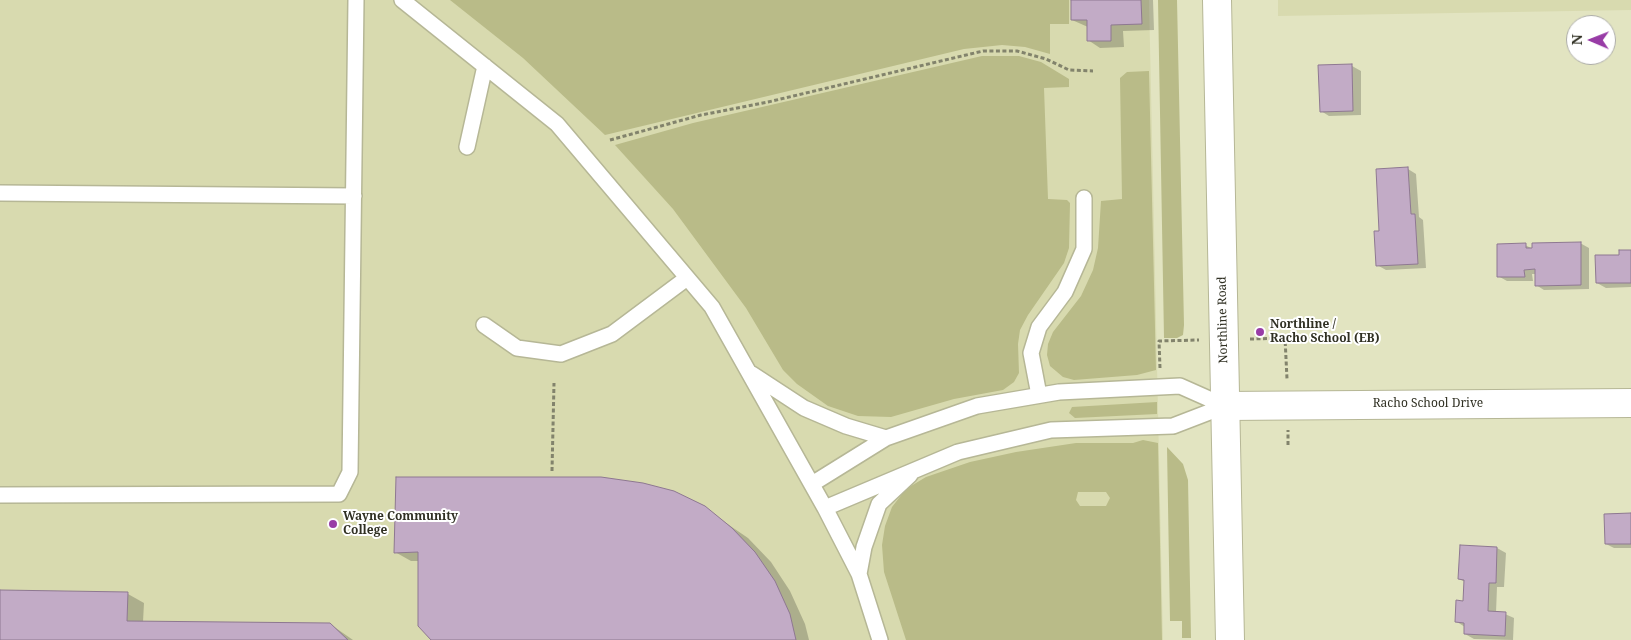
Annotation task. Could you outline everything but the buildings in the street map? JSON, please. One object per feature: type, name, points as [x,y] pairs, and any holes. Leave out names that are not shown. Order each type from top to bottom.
[{"type":"main road","name":"Northline Road","points":[[1217,0],[1230,640]]},
{"type":"main road","name":"Racho School Drive","points":[[1224,406],[1631,403]]},
{"type":"lane","points":[[0,495],[339,494],[350,472],[356,0]]},
{"type":"lane","points":[[402,0],[557,124],[712,307],[812,484],[859,574],[880,640]]},
{"type":"lane","points":[[467,147],[485,66]]},
{"type":"lane","points":[[0,193],[354,196]]},
{"type":"lane","points":[[1039,395],[1031,353],[1039,327],[1065,292],[1084,249],[1084,198]]},
{"type":"lane","points":[[484,325],[517,348],[561,354],[612,334],[687,278]]},
{"type":"lane","points":[[749,372],[804,408],[846,426],[886,438]]},
{"type":"lane","points":[[812,484],[886,438],[977,406],[1059,392],[1180,386],[1224,406]]},
{"type":"lane","points":[[825,508],[958,452],[1051,430],[1173,426],[1224,406]]},
{"type":"lane","points":[[859,574],[864,546],[879,504],[917,469]]},
{"type":"path","points":[[610,140],[701,115],[768,102],[982,51],[1017,51],[1046,59],[1069,70],[1093,71]]},
{"type":"path","points":[[552,471],[554,383]]},
{"type":"shaded area","points":[[0,0],[1149,0],[1163,640],[0,640]]},
{"type":"shaded area","points":[[450,0],[1069,0],[1069,24],[1050,24],[1050,54],[1025,47],[1002,45],[964,49],[605,135],[523,58]]},
{"type":"shaded area","points":[[1158,0],[1177,0],[1184,325],[1183,335],[1177,338],[1164,338]]},
{"type":"shaded area","points":[[1278,0],[1631,0],[1631,10],[1278,16]]},
{"type":"shaded area","points":[[982,56],[1019,56],[1041,62],[1069,79],[1069,87],[1044,88],[1048,199],[1067,200],[1070,203],[1069,248],[1064,263],[1028,315],[1020,330],[1018,344],[1019,373],[1014,382],[1003,390],[954,399],[891,417],[858,416],[828,406],[797,384],[783,370],[746,308],[673,209],[615,145],[693,123]]},
{"type":"shaded area","points":[[1149,71],[1156,370],[1137,375],[1074,380],[1063,377],[1050,366],[1047,355],[1048,344],[1053,332],[1081,296],[1093,270],[1098,248],[1101,201],[1122,199],[1120,78],[1127,72]]},
{"type":"shaded area","points":[[1157,402],[1157,414],[1075,418],[1069,413],[1072,407]]},
{"type":"shaded area","points":[[1143,440],[1158,443],[1162,640],[906,640],[884,572],[882,545],[885,526],[892,507],[906,489],[926,477],[970,462],[1016,452],[1076,443],[1133,443]],"holes":[[[1078,492],[1106,492],[1110,498],[1106,506],[1080,506],[1076,500]]]},
{"type":"shaded area","points":[[1167,447],[1183,464],[1188,480],[1191,638],[1182,638],[1182,621],[1170,621]]},
{"type":"place","name":"Northline / Racho School (EB)","points":[[1260,332]]},
{"type":"place","name":"Wayne Community College","points":[[333,524]]}]
